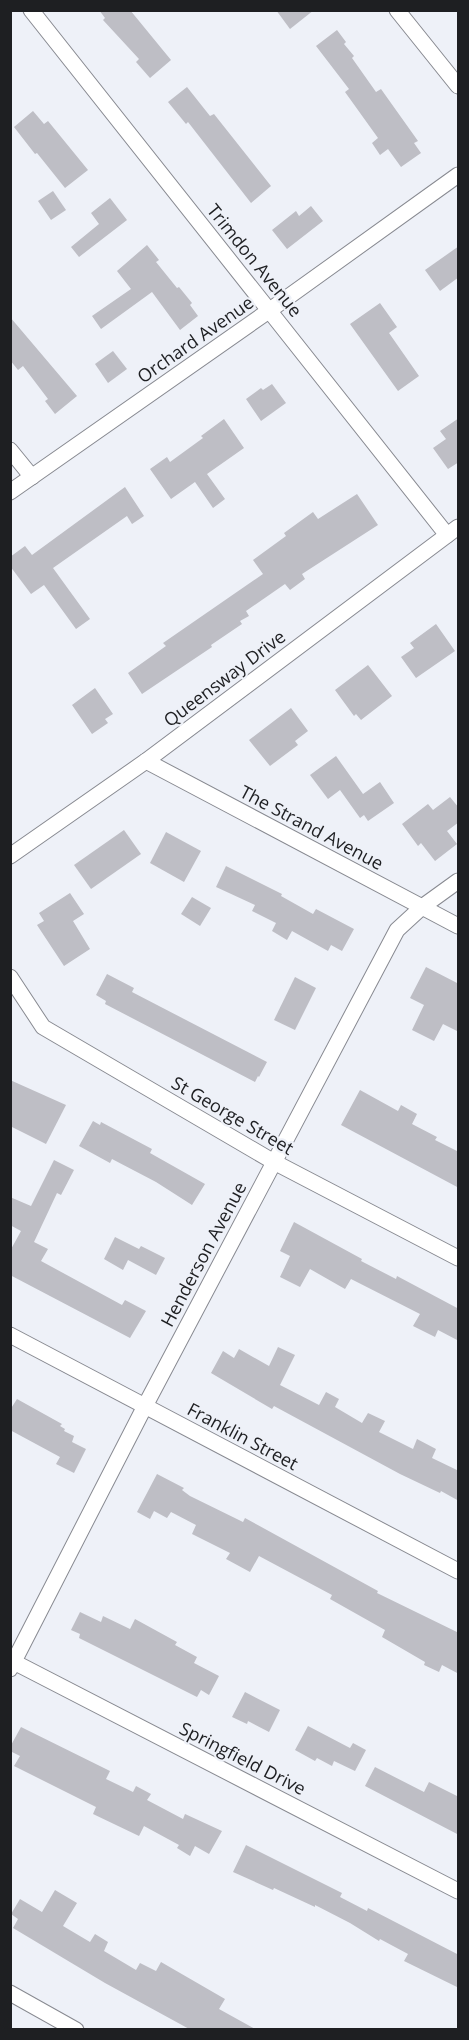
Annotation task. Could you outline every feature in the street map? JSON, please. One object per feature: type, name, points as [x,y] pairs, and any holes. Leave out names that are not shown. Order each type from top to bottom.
[{"type":"street","name":"Trimdon Avenue","points":[[31,10],[270,310],[453,531]]},
{"type":"street","points":[[397,10],[459,86]]},
{"type":"street","name":"Orchard Avenue","points":[[10,492],[459,175]]},
{"type":"street","points":[[10,450],[32,477]]},
{"type":"street","name":"Queensway Drive","points":[[10,856],[146,761],[453,531]]},
{"type":"street","name":"The Strand Avenue","points":[[146,761],[459,926]]},
{"type":"street","name":"Henderson Avenue","points":[[12,1663],[397,930],[422,907],[459,881]]},
{"type":"street","name":"St George Street","points":[[10,977],[43,1027],[274,1162],[459,1258]]},
{"type":"street","name":"Franklin Street","points":[[10,1335],[459,1571]]},
{"type":"street","name":"Springfield Drive","points":[[12,1663],[459,1892]]},
{"type":"street","points":[[10,1993],[76,2030]]},
{"type":"building","points":[[99,10],[130,10],[171,60],[150,78],[136,62],[139,59],[103,20],[105,18]]},
{"type":"building","points":[[276,10],[314,10],[290,29]]},
{"type":"building","points":[[337,30],[346,42],[344,44],[354,56],[352,58],[376,92],[381,89],[418,141],[414,143],[421,153],[401,167],[388,149],[380,155],[372,143],[378,138],[345,92],[349,89],[316,46]]},
{"type":"building","points":[[187,87],[210,116],[214,114],[271,186],[251,203],[188,122],[186,124],[168,102]]},
{"type":"building","points":[[33,111],[44,124],[48,121],[88,170],[65,188],[14,127]]},
{"type":"building","points":[[53,191],[66,210],[51,220],[38,201]]},
{"type":"building","points":[[110,198],[127,220],[79,257],[71,247],[99,224],[91,213]]},
{"type":"building","points":[[311,206],[323,221],[287,249],[272,230],[296,211],[299,216]]},
{"type":"building","points":[[147,245],[159,260],[156,262],[192,303],[190,305],[198,316],[180,330],[152,292],[101,329],[92,316],[131,289],[117,271]]},
{"type":"building","points":[[459,246],[459,277],[440,291],[425,270]]},
{"type":"building","points":[[380,303],[397,327],[389,333],[419,376],[398,391],[350,324]]},
{"type":"building","points":[[10,317],[77,396],[55,414],[45,401],[48,399],[23,366],[18,370],[10,360]]},
{"type":"building","points":[[113,351],[127,369],[108,383],[95,364]]},
{"type":"building","points":[[272,384],[286,403],[261,421],[246,399],[261,388],[263,390]]},
{"type":"building","points":[[459,418],[459,462],[448,469],[433,448],[446,439],[440,431]]},
{"type":"building","points":[[224,419],[244,448],[207,474],[225,499],[213,508],[195,482],[171,499],[150,469],[167,457],[170,462]]},
{"type":"building","points":[[125,487],[144,516],[132,524],[127,516],[53,568],[90,619],[76,629],[44,585],[31,594],[10,566],[10,557],[25,546],[32,555]]},
{"type":"building","points":[[357,494],[378,525],[302,574],[305,579],[290,590],[285,584],[246,611],[249,616],[240,621],[242,624],[142,694],[128,673],[166,646],[163,643],[263,574],[253,560],[286,536],[284,533],[313,512],[318,519]]},
{"type":"building","points":[[436,624],[455,651],[416,678],[401,657],[414,648],[410,643]]},
{"type":"building","points":[[368,665],[392,696],[361,720],[356,714],[354,716],[335,690]]},
{"type":"building","points":[[95,688],[113,714],[105,719],[108,723],[92,734],[72,705]]},
{"type":"building","points":[[291,708],[308,731],[295,741],[298,745],[270,766],[249,740]]},
{"type":"building","points":[[336,756],[363,794],[380,782],[394,803],[368,821],[364,815],[360,818],[340,790],[328,799],[310,775]]},
{"type":"building","points":[[450,797],[459,808],[459,822],[447,831],[457,844],[435,861],[421,843],[418,846],[402,824],[428,804],[433,810]]},
{"type":"building","points":[[124,830],[141,854],[91,889],[74,865]]},
{"type":"building","points":[[166,832],[201,851],[184,882],[150,863]]},
{"type":"building","points":[[226,866],[282,894],[281,896],[313,914],[316,909],[354,929],[342,951],[331,945],[328,951],[292,931],[287,940],[272,931],[276,923],[252,911],[255,905],[216,887]]},
{"type":"building","points":[[70,893],[84,914],[73,921],[90,949],[64,966],[37,925],[44,921],[39,913]]},
{"type":"building","points":[[192,897],[211,908],[200,926],[181,914]]},
{"type":"building","points":[[426,967],[459,984],[459,1032],[443,1024],[434,1041],[412,1030],[424,1005],[410,998]]},
{"type":"building","points":[[107,974],[134,988],[132,992],[267,1062],[259,1077],[255,1082],[105,1004],[106,1001],[96,995]]},
{"type":"building","points":[[295,977],[316,988],[295,1030],[274,1020]]},
{"type":"building","points":[[10,1080],[66,1105],[46,1144],[10,1126]]},
{"type":"building","points":[[360,1090],[398,1111],[401,1105],[417,1114],[412,1124],[437,1137],[435,1140],[459,1152],[459,1188],[341,1125]]},
{"type":"building","points":[[93,1121],[100,1125],[101,1122],[152,1149],[150,1153],[205,1184],[192,1205],[156,1182],[112,1159],[110,1163],[79,1146]]},
{"type":"building","points":[[54,1160],[74,1170],[61,1195],[57,1193],[34,1242],[48,1249],[41,1261],[122,1305],[125,1300],[146,1311],[130,1338],[10,1275],[10,1251],[21,1231],[10,1225],[10,1197],[31,1206]]},
{"type":"building","points":[[294,1222],[362,1259],[361,1261],[396,1279],[397,1276],[459,1309],[459,1341],[438,1330],[435,1337],[413,1326],[420,1314],[351,1279],[345,1289],[310,1269],[300,1287],[280,1277],[290,1256],[280,1251]]},
{"type":"building","points":[[115,1237],[165,1258],[156,1275],[128,1260],[123,1270],[104,1259]]},
{"type":"building","points":[[278,1347],[295,1355],[280,1385],[319,1405],[326,1392],[339,1399],[335,1407],[362,1423],[368,1413],[385,1421],[379,1432],[413,1449],[417,1439],[436,1449],[432,1458],[459,1471],[459,1501],[400,1474],[274,1406],[272,1409],[211,1373],[223,1351],[234,1358],[239,1349],[269,1366]]},
{"type":"building","points":[[17,1399],[62,1424],[60,1426],[65,1429],[64,1431],[74,1436],[72,1442],[86,1449],[74,1473],[56,1464],[60,1457],[10,1430],[10,1410]]},
{"type":"building","points":[[157,1474],[184,1488],[182,1490],[190,1496],[243,1522],[245,1518],[378,1591],[377,1593],[459,1633],[459,1674],[442,1665],[439,1672],[424,1665],[425,1662],[382,1637],[385,1630],[330,1599],[332,1595],[259,1556],[250,1572],[226,1559],[230,1553],[192,1534],[196,1525],[171,1512],[167,1518],[154,1511],[150,1519],[137,1512]]},
{"type":"building","points":[[80,1612],[101,1622],[103,1616],[130,1629],[135,1619],[177,1642],[175,1645],[197,1657],[194,1663],[219,1676],[209,1695],[201,1690],[197,1697],[79,1638],[80,1634],[71,1630]]},
{"type":"building","points":[[245,1692],[280,1710],[269,1732],[248,1721],[247,1724],[232,1717]]},
{"type":"building","points":[[308,1726],[350,1748],[353,1743],[366,1750],[355,1771],[334,1761],[332,1766],[317,1758],[315,1761],[295,1750]]},
{"type":"building","points":[[21,1727],[110,1771],[106,1779],[133,1792],[136,1786],[151,1794],[147,1800],[183,1819],[185,1814],[222,1831],[209,1854],[195,1846],[190,1856],[177,1848],[179,1845],[144,1826],[139,1836],[93,1814],[96,1807],[14,1766],[20,1756],[10,1751],[10,1747]]},
{"type":"building","points":[[375,1767],[424,1792],[429,1782],[459,1797],[459,1835],[365,1786]]},
{"type":"building","points":[[246,1845],[342,1893],[340,1897],[367,1911],[368,1908],[459,1955],[459,1988],[404,1961],[408,1954],[380,1939],[379,1941],[315,1905],[315,1907],[233,1872]]},
{"type":"building","points":[[55,1890],[77,1903],[63,1926],[90,1942],[95,1934],[108,1942],[104,1951],[136,1970],[140,1963],[156,1971],[161,1962],[225,1999],[219,2009],[257,2030],[191,2030],[105,1983],[13,1928],[18,1919],[11,1914],[20,1899],[42,1912]]}]
